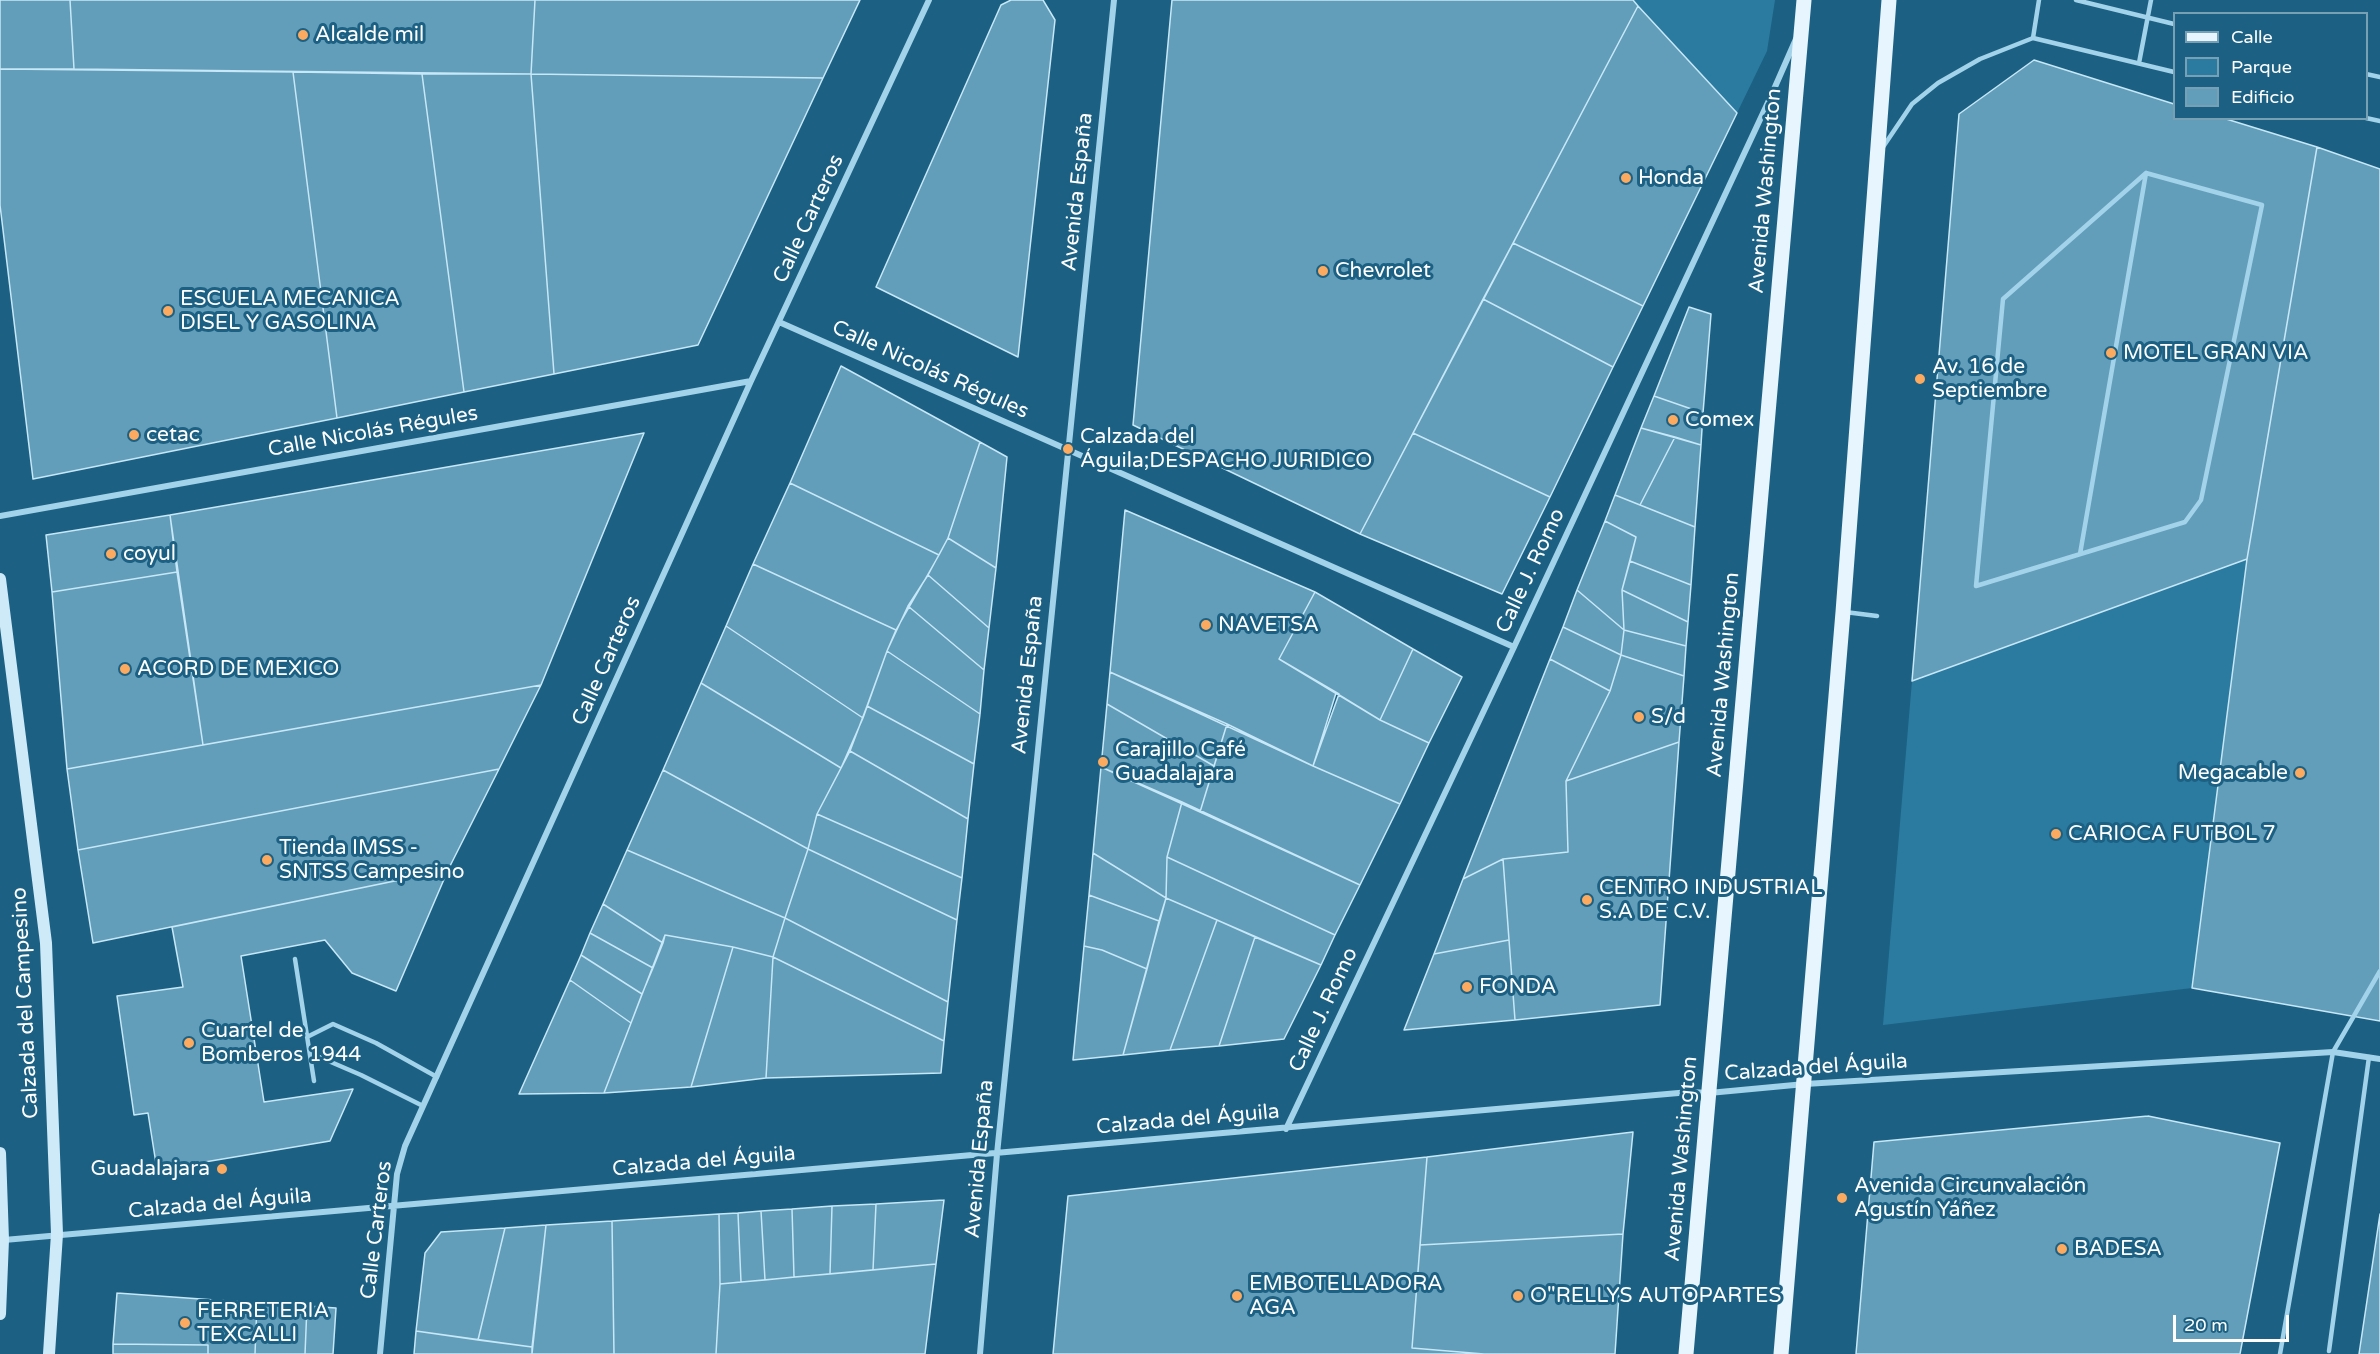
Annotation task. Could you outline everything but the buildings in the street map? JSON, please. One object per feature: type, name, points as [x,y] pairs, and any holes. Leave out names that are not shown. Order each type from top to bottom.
[{"type":"main road","name":"Avenida Washington","points":[[1686,1354],[1804,0]]},
{"type":"main road","points":[[1781,1354],[1843,612],[1888,0]]},
{"type":"street","name":"Calle Carteros","points":[[380,1354],[394,1205],[405,1146],[751,381],[929,0]]},
{"type":"street","name":"Avenida España","points":[[980,1354],[997,1154],[1114,0]]},
{"type":"street","name":"Calle J. Romo","points":[[1286,1128],[1514,647],[1766,107],[1802,24]]},
{"type":"street","name":"Calle Nicolás Régules","points":[[779,322],[1514,647]]},
{"type":"street","name":"Calle Nicolás Régules","points":[[0,516],[751,381]]},
{"type":"street","name":"Calzada del Campesino","points":[[0,579],[46,944],[57,1234],[49,1354]]},
{"type":"street","name":"Calzada del Águila","points":[[1,1240],[1805,1083],[2333,1052],[2380,1059]]},
{"type":"street","points":[[0,1153],[0,1314]]},
{"type":"lane","points":[[2033,38],[2039,0]]},
{"type":"lane","points":[[2076,0],[2173,24]]},
{"type":"lane","points":[[2139,63],[2151,0]]},
{"type":"lane","points":[[1878,154],[1912,104],[1938,83],[1980,59],[2033,38],[2173,72]]},
{"type":"lane","points":[[2080,554],[2146,173]]},
{"type":"lane","points":[[2146,173],[2262,205],[2201,500],[2186,522],[1976,586],[2003,299],[2146,173]]},
{"type":"lane","points":[[1843,612],[1877,616]]},
{"type":"lane","points":[[296,959],[314,1082]]},
{"type":"lane","points":[[2280,1354],[2333,1052],[2380,970]]},
{"type":"lane","points":[[307,1037],[333,1024],[376,1043],[437,1077]]},
{"type":"lane","points":[[309,1053],[361,1075],[423,1106]]},
{"type":"lane","points":[[2329,1351],[2369,1058]]},
{"type":"green space","points":[[1633,0],[1775,0],[1767,51],[1737,113]]},
{"type":"green space","name":"CARIOCA FUTBOL 7","points":[[2247,559],[2192,988],[1883,1025],[1912,681]]},
{"type":"place","name":"Alcalde mil","points":[[303,35]]},
{"type":"place","name":"Honda","points":[[1626,178]]},
{"type":"place","name":"Chevrolet","points":[[1323,271]]},
{"type":"place","name":"ESCUELA MECANICA DISEL Y GASOLINA","points":[[168,311]]},
{"type":"place","name":"MOTEL GRAN VIA","points":[[2111,353]]},
{"type":"place","name":"Av. 16 de Septiembre","points":[[1920,379]]},
{"type":"place","name":"Comex","points":[[1673,420]]},
{"type":"place","name":"cetac","points":[[134,435]]},
{"type":"place","name":"Calzada del Águila;DESPACHO JURIDICO","points":[[1068,449]]},
{"type":"place","name":"coyul","points":[[111,554]]},
{"type":"place","name":"NAVETSA","points":[[1206,625]]},
{"type":"place","name":"ACORD DE MEXICO","points":[[125,669]]},
{"type":"place","name":"S/d","points":[[1639,717]]},
{"type":"place","name":"Carajillo Café Guadalajara","points":[[1103,762]]},
{"type":"place","name":"Megacable","points":[[2300,773]]},
{"type":"place","name":"CARIOCA FUTBOL 7","points":[[2056,834]]},
{"type":"place","name":"Tienda IMSS - SNTSS Campesino","points":[[267,860]]},
{"type":"place","name":"CENTRO INDUSTRIAL S.A DE C.V.","points":[[1587,900]]},
{"type":"place","name":"FONDA","points":[[1467,987]]},
{"type":"place","name":"Cuartel de Bomberos 1944","points":[[189,1043]]},
{"type":"place","name":"Guadalajara","points":[[222,1169]]},
{"type":"place","name":"Avenida Circunvalación Agustín Yáñez","points":[[1842,1198]]},
{"type":"place","name":"BADESA","points":[[2062,1249]]},
{"type":"place","name":"EMBOTELLADORA AGA","points":[[1237,1296]]},
{"type":"place","name":"O\"RELLYS AUTOPARTES","points":[[1518,1296]]},
{"type":"place","name":"FERRETERIA TEXCALLI","points":[[185,1323]]}]
